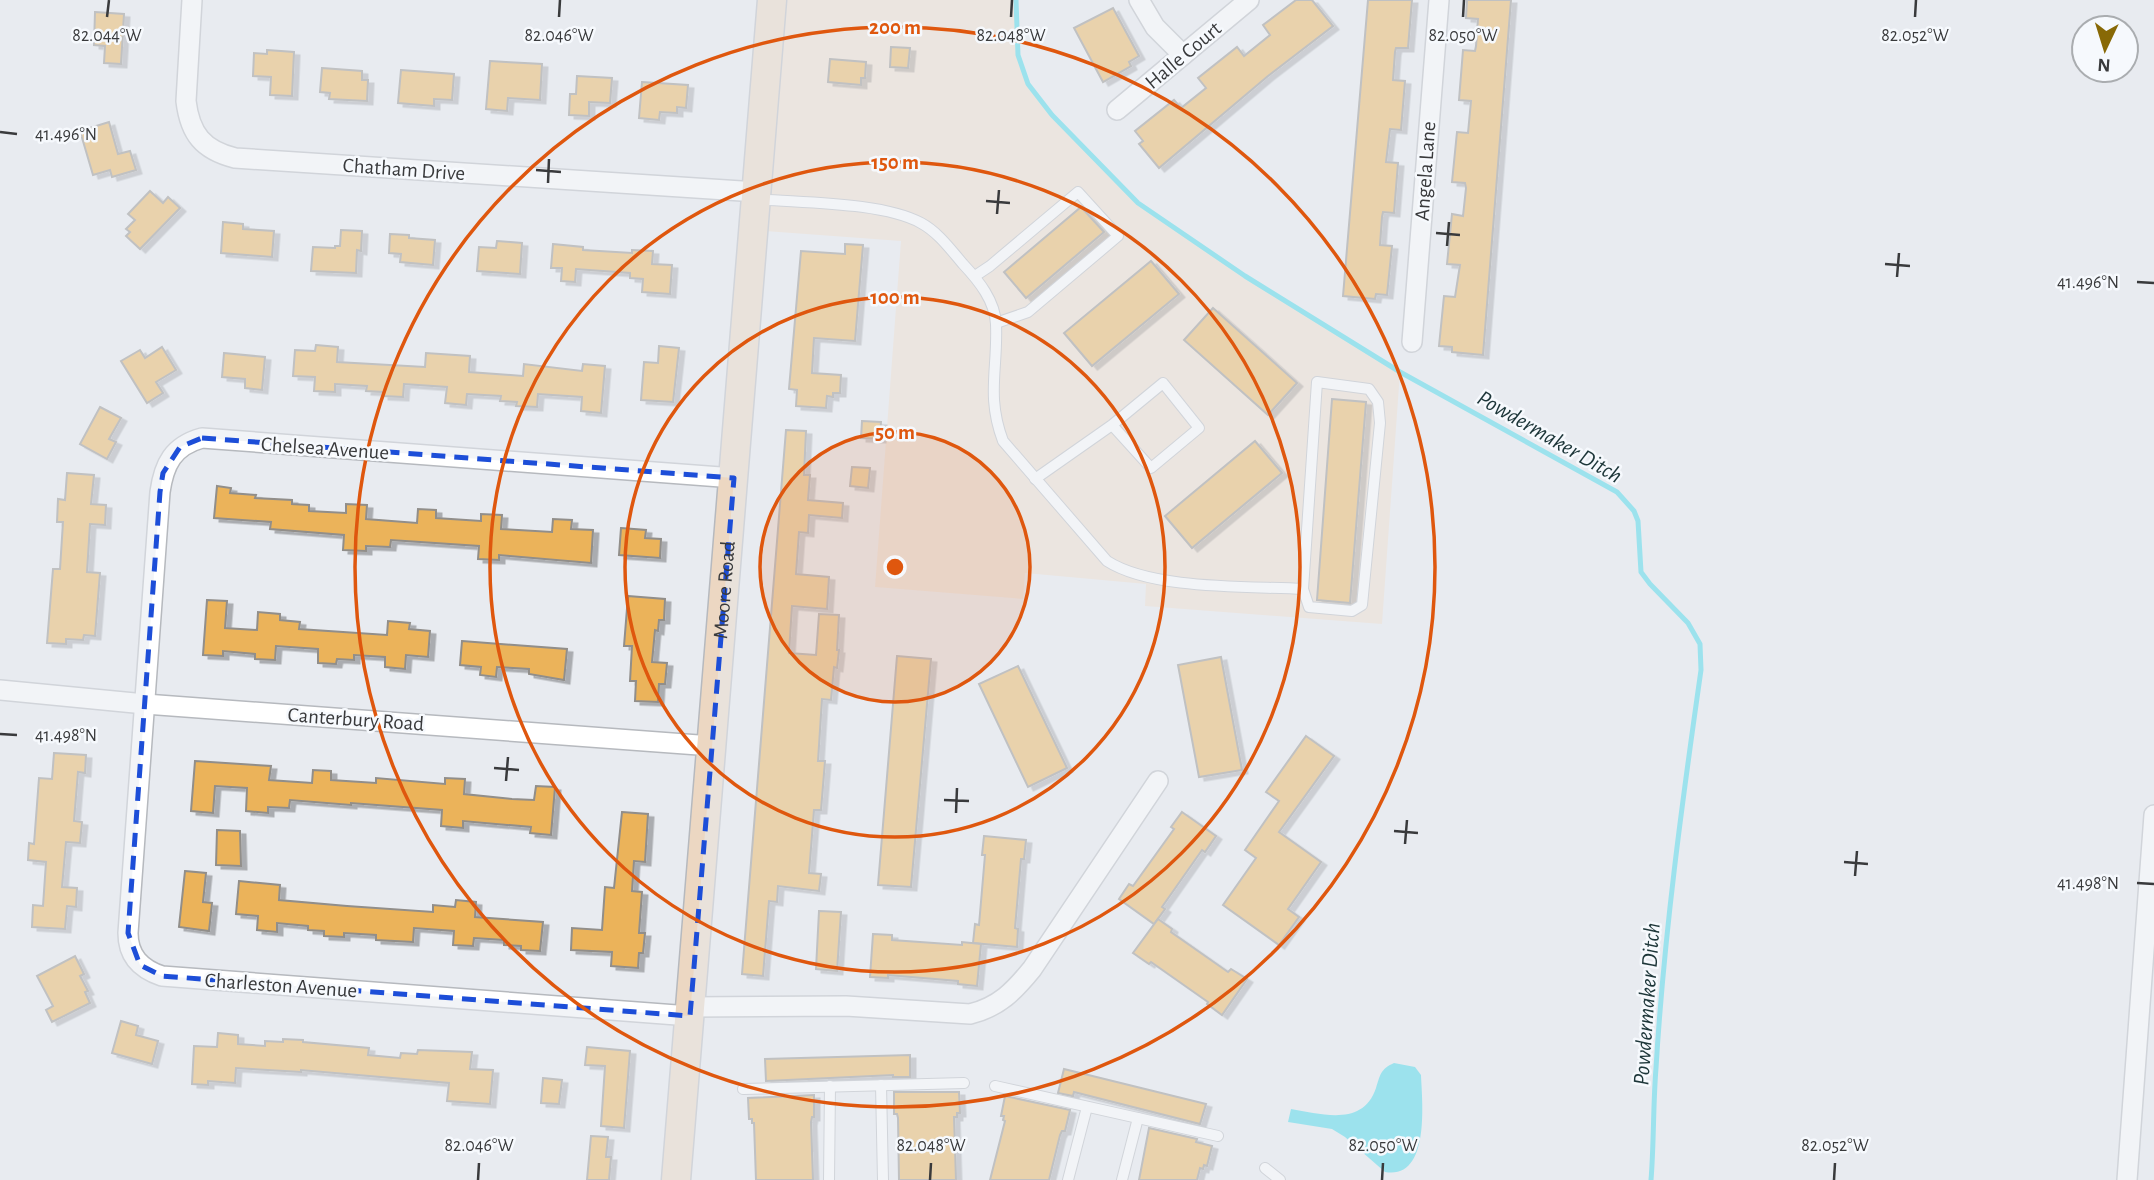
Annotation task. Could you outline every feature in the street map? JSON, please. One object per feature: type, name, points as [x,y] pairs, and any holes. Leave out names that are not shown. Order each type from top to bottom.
[{"type":"street","name":"Chatham Drive","points":[[192,0],[186,101],[188,116],[193,131],[207,146],[220,154],[235,158],[757,196]]},
{"type":"street","name":"Moore Road","points":[[676,1180],[772,0]]},
{"type":"street","points":[[1139,0],[1155,27],[1183,55]]},
{"type":"street","name":"Halle Court","points":[[1117,110],[1249,0]]},
{"type":"street","name":"Angela Lane","points":[[1412,342],[1438,0]]},
{"type":"street","name":"Chelsea Avenue","points":[[145,704],[163,473],[169,458],[191,441],[202,438],[734,478]]},
{"type":"street","name":"Canterbury Road","points":[[0,690],[145,704],[712,746]]},
{"type":"street","name":"Charleston Avenue","points":[[145,704],[128,933],[132,954],[149,972],[162,976],[690,1011],[846,1006],[970,1014],[985,1010],[1013,992],[1032,969],[1158,781]]},
{"type":"street","points":[[2127,1180],[2154,815]]},
{"type":"lane","points":[[975,276],[1078,192],[1118,236],[1028,312],[996,323]]},
{"type":"lane","points":[[757,196],[898,213],[923,224],[942,241],[975,276],[992,304],[996,323],[992,397],[995,420],[1003,441],[1107,561],[1122,571],[1176,582],[1303,589]]},
{"type":"lane","points":[[1317,382],[1369,389],[1378,402],[1380,423],[1362,605],[1352,611],[1309,607],[1303,589],[1317,382]]},
{"type":"lane","points":[[1035,479],[1112,425],[1163,383],[1199,428],[1151,468],[1112,425]]},
{"type":"lane","points":[[743,1089],[964,1083]]},
{"type":"lane","points":[[881,1085],[883,1180]]},
{"type":"lane","points":[[829,1180],[830,1086]]},
{"type":"lane","points":[[995,1086],[1218,1136]]},
{"type":"lane","points":[[1068,1180],[1087,1107]]},
{"type":"lane","points":[[1122,1180],[1138,1118]]},
{"type":"lane","points":[[1265,1168],[1280,1180]]},
{"type":"highlighted area","points":[[202,438],[734,478],[690,1016],[162,976],[140,965],[128,933],[160,492],[163,473],[180,447]]},
{"type":"shaded area","points":[[783,0],[1016,0],[1018,55],[1028,83],[1052,115],[1107,173],[1138,203],[1245,276],[1400,372],[1382,624],[1145,606],[1146,584],[1025,573],[1023,599],[875,587],[901,241],[765,231]]},
{"type":"water","points":[[1394,1063],[1415,1067],[1421,1075],[1421,1136],[1417,1152],[1410,1164],[1400,1171],[1385,1172],[1332,1129],[1288,1122],[1291,1109],[1340,1115],[1362,1108],[1370,1100],[1383,1070]]},
{"type":"building","points":[[1296,0],[1312,0],[1333,26],[1268,76],[1159,168],[1139,144],[1143,141],[1135,131],[1174,100],[1181,108],[1206,88],[1198,78],[1237,47],[1244,56],[1270,35],[1263,25]]},
{"type":"building","points":[[1368,0],[1412,0],[1408,48],[1396,48],[1395,52],[1393,80],[1405,81],[1401,130],[1390,129],[1386,162],[1398,163],[1394,213],[1383,212],[1382,217],[1380,245],[1392,246],[1387,295],[1376,294],[1375,299],[1343,296]]},
{"type":"building","points":[[1467,0],[1511,0],[1483,355],[1452,352],[1452,347],[1439,346],[1444,296],[1455,297],[1460,265],[1447,264],[1452,214],[1463,216],[1466,188],[1465,183],[1452,182],[1457,132],[1468,133],[1471,101],[1459,100],[1463,50],[1475,51],[1476,46],[1478,19],[1466,18]]},
{"type":"building","points":[[1113,8],[1139,56],[1129,62],[1131,66],[1103,82],[1074,28]]},
{"type":"building","points":[[95,12],[124,14],[121,64],[104,63],[105,46],[94,45]]},
{"type":"building","points":[[891,47],[910,48],[908,68],[890,67]]},
{"type":"building","points":[[267,50],[294,52],[292,96],[270,95],[271,77],[253,76],[254,53],[267,54]]},
{"type":"building","points":[[830,59],[866,62],[865,78],[861,78],[861,85],[828,82]]},
{"type":"building","points":[[490,61],[542,64],[540,100],[508,98],[507,111],[486,109]]},
{"type":"building","points":[[322,68],[362,71],[362,80],[368,80],[367,101],[329,99],[330,93],[320,92]]},
{"type":"building","points":[[401,70],[454,74],[452,100],[434,99],[434,106],[398,103]]},
{"type":"building","points":[[577,76],[612,78],[610,103],[589,102],[589,116],[569,115],[570,94],[576,94]]},
{"type":"building","points":[[642,82],[688,85],[686,108],[677,107],[677,113],[660,112],[659,120],[639,118]]},
{"type":"building","points":[[109,122],[118,154],[130,151],[136,170],[112,177],[110,170],[93,175],[80,131]]},
{"type":"building","points":[[150,191],[163,203],[168,197],[180,208],[140,249],[126,236],[130,232],[126,229],[135,220],[128,214]]},
{"type":"building","points":[[1081,207],[1104,232],[1026,298],[1004,272]]},
{"type":"building","points":[[223,222],[243,224],[243,229],[274,231],[272,257],[221,253]]},
{"type":"building","points":[[341,230],[362,231],[361,251],[357,250],[356,273],[311,271],[313,247],[340,246]]},
{"type":"building","points":[[390,234],[435,240],[433,265],[400,262],[401,254],[389,253]]},
{"type":"building","points":[[497,241],[522,243],[520,274],[477,271],[479,247],[496,248]]},
{"type":"building","points":[[553,244],[583,247],[583,250],[632,253],[632,250],[653,251],[652,264],[672,265],[670,294],[642,292],[643,279],[630,278],[630,273],[576,269],[575,282],[561,281],[562,268],[551,268]]},
{"type":"building","points":[[845,244],[863,245],[855,341],[814,338],[812,373],[841,375],[840,393],[833,393],[833,397],[827,396],[826,408],[796,406],[797,390],[789,389],[801,251],[845,254]]},
{"type":"building","points":[[1151,261],[1179,294],[1092,366],[1064,333]]},
{"type":"building","points":[[1213,308],[1297,383],[1268,415],[1184,340]]},
{"type":"building","points":[[316,345],[338,347],[337,362],[425,367],[426,353],[470,356],[469,372],[523,376],[524,364],[582,371],[583,364],[605,366],[601,413],[581,411],[582,397],[538,394],[537,407],[516,406],[517,402],[500,401],[501,396],[467,394],[466,405],[445,403],[447,387],[404,384],[403,397],[383,396],[383,392],[366,391],[367,386],[335,384],[335,392],[314,391],[315,377],[293,376],[295,350],[315,351]]},
{"type":"building","points":[[659,346],[679,348],[673,402],[641,400],[644,362],[658,363]]},
{"type":"building","points":[[162,347],[176,370],[156,382],[163,393],[147,403],[121,361],[140,350],[145,358]]},
{"type":"building","points":[[224,353],[265,357],[262,390],[245,388],[245,379],[222,377]]},
{"type":"building","points":[[1332,399],[1366,402],[1350,603],[1317,600]]},
{"type":"building","points":[[100,407],[121,418],[109,439],[116,442],[107,459],[80,444]]},
{"type":"building","points":[[862,421],[881,422],[880,439],[861,438]]},
{"type":"building","points":[[786,430],[806,431],[804,475],[810,475],[808,500],[843,503],[842,518],[809,515],[808,533],[799,532],[796,574],[829,577],[827,609],[792,606],[789,653],[816,655],[819,614],[839,615],[839,650],[837,668],[834,667],[831,700],[822,699],[818,761],[825,761],[821,810],[814,810],[809,873],[821,874],[819,891],[778,886],[777,902],[769,901],[763,976],[742,974]]},
{"type":"building","points":[[1255,441],[1282,473],[1192,548],[1165,516]]},
{"type":"building","points":[[852,467],[870,468],[868,488],[850,486]]},
{"type":"building","points":[[67,473],[94,475],[91,504],[106,505],[105,525],[90,524],[87,572],[100,573],[95,636],[84,635],[83,640],[66,639],[66,644],[47,643],[53,569],[60,569],[63,522],[57,522],[58,499],[65,500]]},
{"type":"building","points":[[217,486],[231,488],[230,493],[256,495],[255,498],[292,500],[292,504],[309,505],[309,511],[346,513],[346,504],[367,505],[366,519],[417,523],[418,509],[436,510],[436,518],[481,521],[481,514],[502,515],[501,529],[552,532],[553,519],[572,520],[571,529],[593,530],[591,563],[499,555],[499,560],[478,559],[479,546],[391,540],[390,547],[366,546],[366,551],[343,550],[344,535],[270,529],[271,522],[214,518]]},
{"type":"building","points":[[621,528],[646,530],[645,538],[661,539],[660,558],[619,555]]},
{"type":"building","points":[[628,596],[665,599],[664,620],[659,620],[658,631],[655,630],[652,662],[667,663],[665,684],[659,684],[658,702],[635,701],[636,681],[630,681],[632,646],[624,646]]},
{"type":"building","points":[[207,600],[227,601],[225,628],[257,630],[258,612],[280,614],[280,620],[300,622],[299,629],[387,635],[388,621],[410,623],[409,629],[430,631],[428,657],[406,655],[405,669],[385,667],[385,657],[354,655],[354,660],[337,659],[336,664],[318,663],[318,649],[276,646],[275,660],[255,659],[255,654],[223,651],[223,656],[203,655]]},
{"type":"building","points":[[462,641],[567,649],[564,680],[529,674],[529,669],[497,667],[496,677],[480,675],[481,667],[460,665]]},
{"type":"building","points":[[897,656],[931,659],[911,887],[878,885]]},
{"type":"building","points":[[1221,657],[1242,770],[1199,777],[1178,665]]},
{"type":"building","points":[[1018,666],[1067,768],[1028,787],[979,684]]},
{"type":"building","points":[[1306,736],[1334,756],[1279,832],[1321,862],[1288,909],[1299,917],[1279,945],[1223,905],[1256,858],[1245,850],[1279,801],[1266,792]]},
{"type":"building","points":[[54,753],[86,755],[85,773],[78,772],[74,821],[82,822],[80,843],[66,842],[62,887],[77,888],[76,907],[67,906],[65,929],[32,927],[33,905],[43,906],[46,862],[28,860],[29,843],[34,844],[39,778],[52,779]]},
{"type":"building","points":[[195,761],[271,766],[269,780],[312,783],[313,770],[331,771],[331,780],[376,783],[376,778],[445,784],[445,778],[465,779],[464,794],[512,799],[534,800],[536,786],[555,787],[551,835],[530,833],[531,827],[463,821],[463,828],[441,826],[442,810],[290,800],[289,808],[268,807],[268,813],[246,811],[247,788],[215,786],[213,813],[191,811]]},
{"type":"building","points":[[622,812],[648,814],[645,862],[634,861],[632,891],[642,892],[639,933],[645,933],[638,968],[611,966],[612,952],[571,950],[572,928],[602,930],[605,887],[614,888]]},
{"type":"building","points":[[1182,812],[1216,836],[1205,852],[1202,850],[1162,907],[1165,909],[1154,924],[1119,899],[1129,884],[1133,886],[1174,829],[1171,827]]},
{"type":"building","points":[[217,830],[240,831],[241,866],[216,865]]},
{"type":"building","points":[[984,836],[1026,840],[1024,859],[1021,859],[1015,928],[1018,929],[1017,947],[973,943],[975,924],[979,925]]},
{"type":"building","points":[[185,871],[206,873],[203,902],[212,903],[209,931],[179,927]]},
{"type":"building","points":[[239,881],[280,885],[279,900],[433,912],[433,905],[455,907],[456,900],[476,902],[475,917],[543,922],[540,951],[521,950],[521,946],[504,945],[504,940],[474,938],[473,946],[453,945],[454,931],[414,928],[413,942],[376,940],[376,935],[344,933],[344,937],[324,936],[324,931],[308,930],[308,926],[277,923],[277,932],[257,930],[258,916],[236,914]]},
{"type":"building","points":[[819,911],[841,912],[837,971],[816,969]]},
{"type":"building","points":[[1158,919],[1172,929],[1171,932],[1228,972],[1231,969],[1247,979],[1222,1015],[1151,962],[1149,964],[1133,953]]},
{"type":"building","points":[[873,934],[892,935],[892,940],[981,944],[977,986],[958,984],[958,981],[888,975],[888,978],[870,977]]},
{"type":"building","points":[[75,956],[84,974],[80,976],[88,991],[85,992],[90,1003],[52,1022],[46,1010],[53,1006],[37,976]]},
{"type":"building","points":[[121,1021],[138,1026],[136,1035],[158,1041],[152,1064],[112,1053]]},
{"type":"building","points":[[218,1033],[238,1035],[238,1044],[265,1046],[265,1041],[303,1040],[369,1048],[368,1055],[400,1058],[401,1053],[417,1054],[418,1050],[472,1052],[470,1069],[493,1070],[490,1104],[447,1101],[449,1083],[301,1070],[236,1068],[235,1083],[208,1081],[208,1085],[192,1084],[194,1046],[217,1047]]},
{"type":"building","points":[[587,1047],[630,1051],[624,1128],[601,1126],[605,1066],[585,1065]]},
{"type":"building","points":[[910,1055],[910,1077],[893,1075],[766,1081],[765,1059]]},
{"type":"building","points":[[1064,1069],[1206,1104],[1200,1124],[1074,1092],[1073,1096],[1058,1093]]},
{"type":"building","points":[[543,1078],[562,1080],[559,1104],[541,1103]]},
{"type":"building","points":[[894,1092],[959,1092],[960,1113],[954,1117],[956,1180],[899,1180],[898,1118],[897,1114],[894,1114]]},
{"type":"building","points":[[814,1095],[814,1117],[811,1122],[813,1180],[756,1180],[754,1123],[749,1119],[748,1098]]},
{"type":"building","points":[[1005,1096],[1070,1110],[1065,1131],[1060,1135],[1049,1180],[990,1180],[1005,1121],[1004,1116],[1001,1116]]},
{"type":"building","points":[[1149,1128],[1197,1139],[1196,1142],[1212,1146],[1207,1166],[1200,1168],[1197,1180],[1139,1180]]},
{"type":"building","points":[[591,1136],[608,1137],[606,1157],[611,1157],[609,1180],[587,1180]]},
{"type":"waterway","name":"Powdermaker Ditch","points":[[1016,0],[1018,55],[1028,84],[1052,115],[1138,203],[1245,276],[1400,372],[1617,492],[1634,511],[1638,521],[1641,572],[1688,623],[1700,644],[1701,670],[1664,968],[1651,1180]]}]
